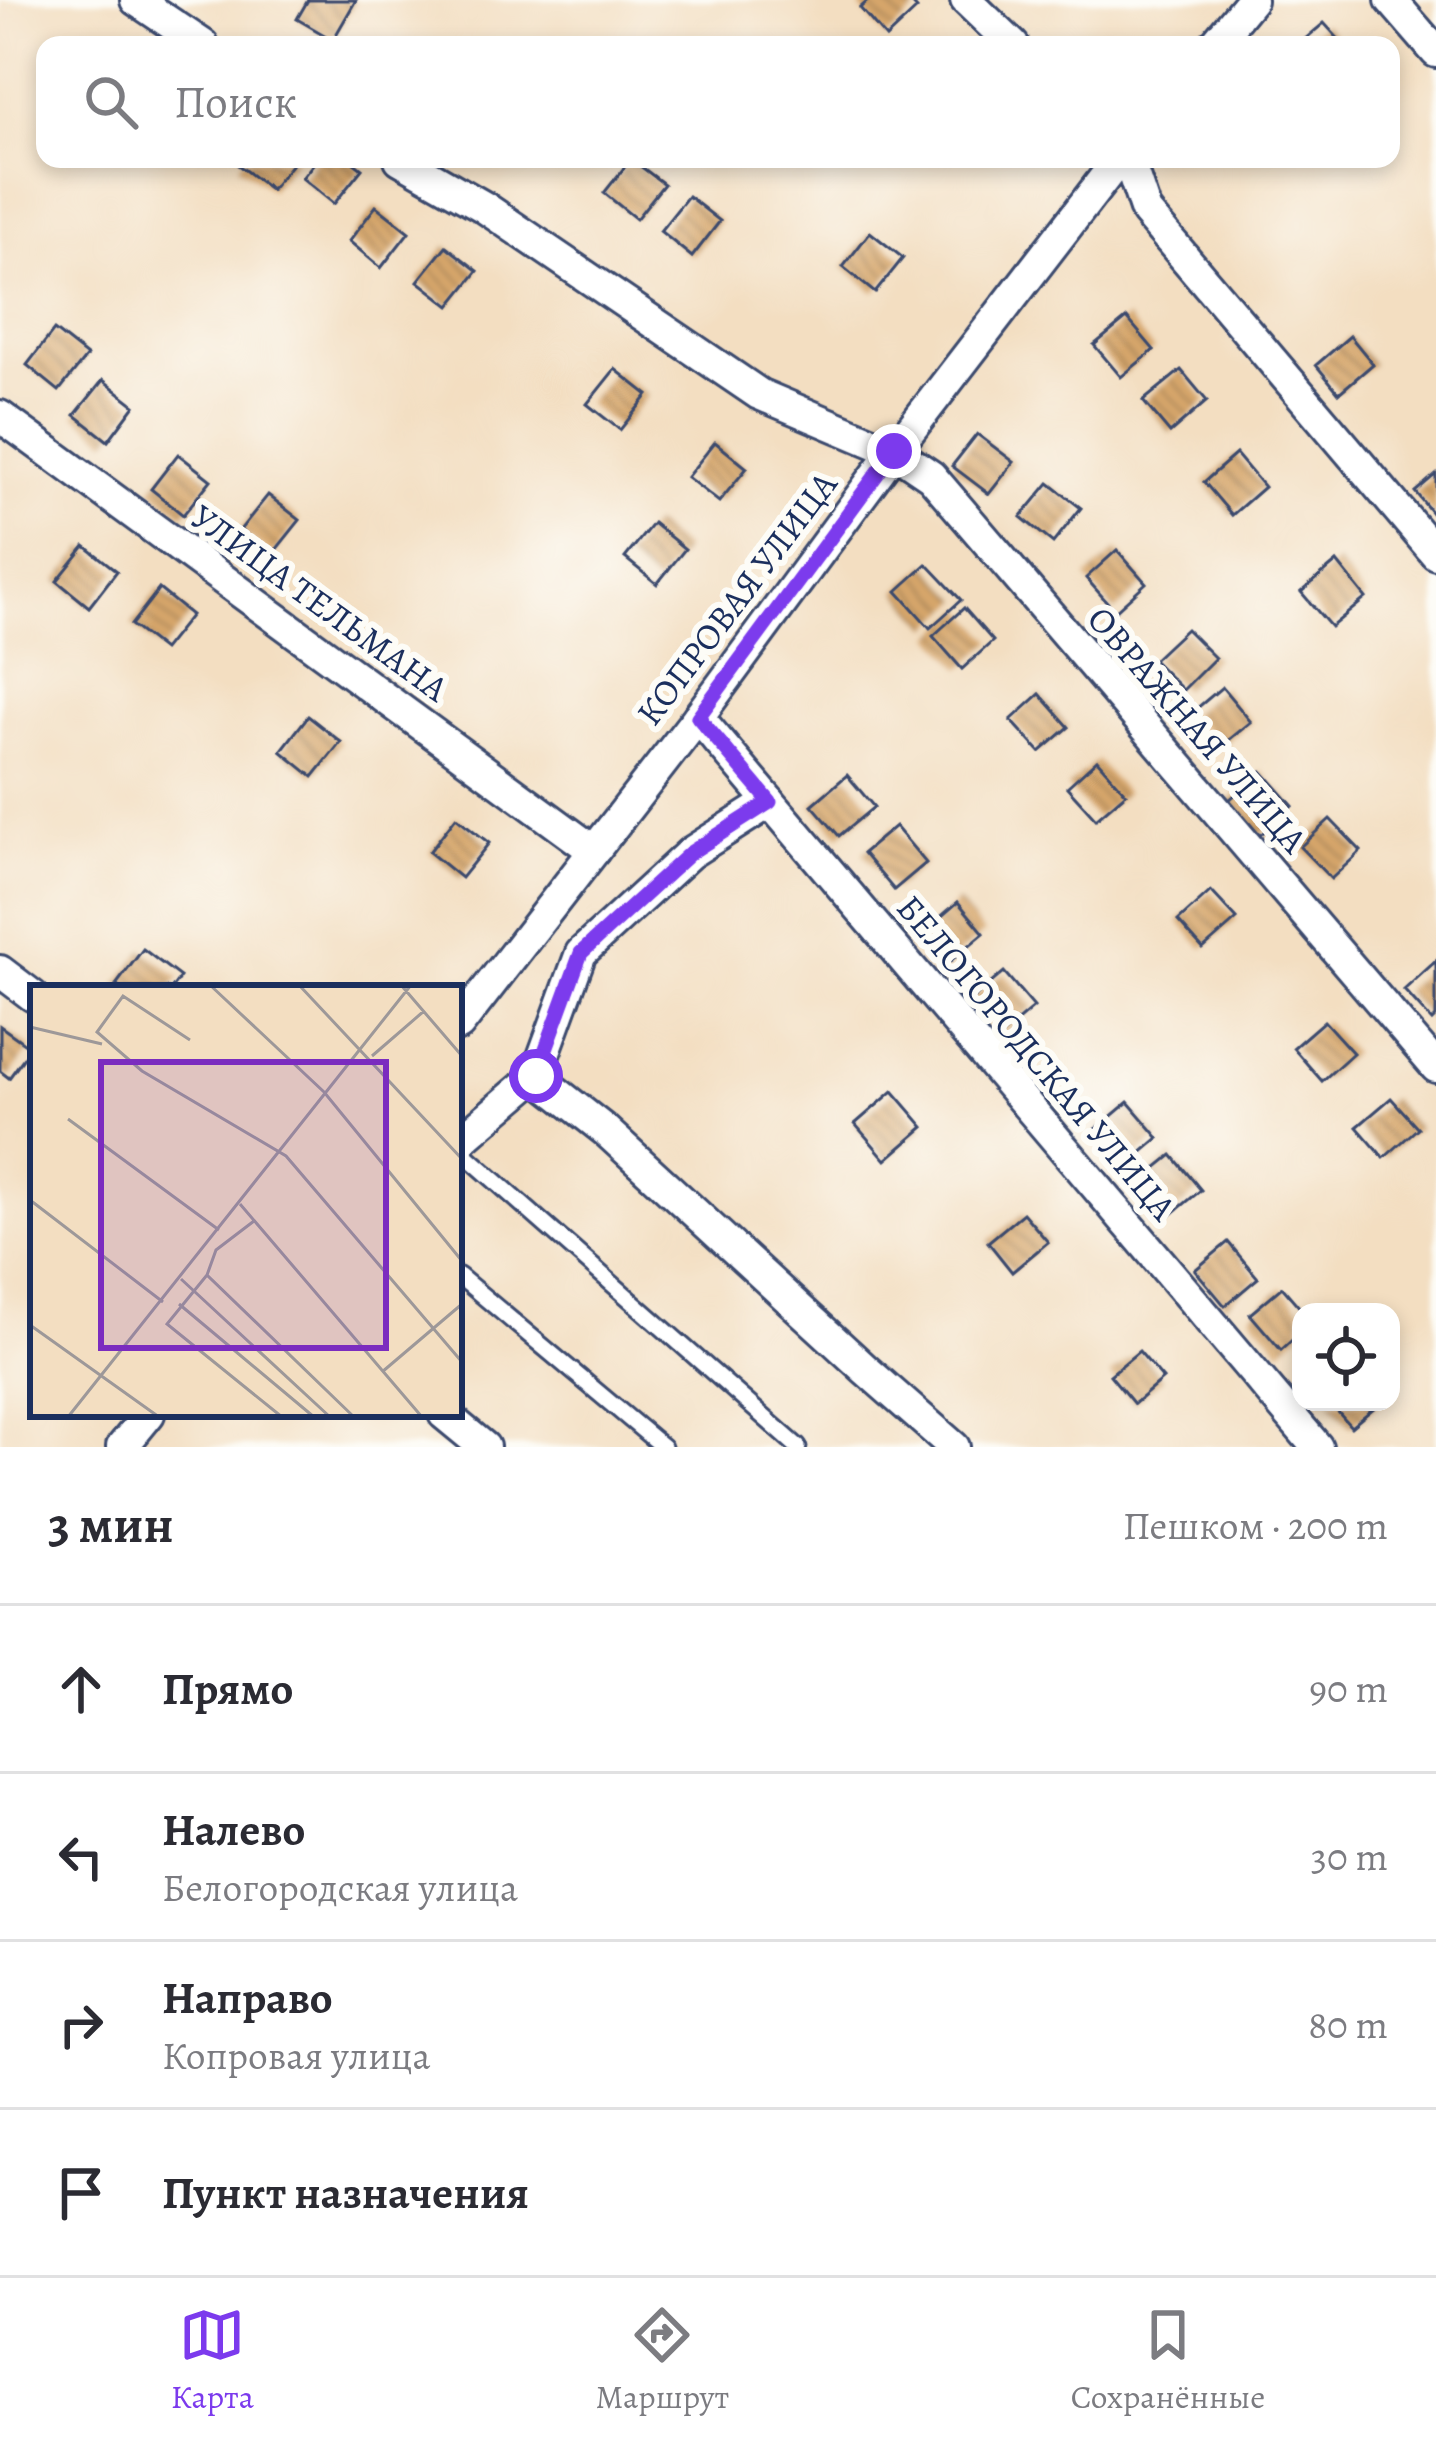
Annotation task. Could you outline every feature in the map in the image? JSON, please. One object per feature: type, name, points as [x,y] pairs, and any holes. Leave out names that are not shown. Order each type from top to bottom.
[{"type":"street","points":[[136,0],[190,36]]},
{"type":"street","points":[[966,0],[1004,36]]},
{"type":"street","points":[[1221,36],[1251,0]]},
{"type":"street","points":[[1391,0],[1436,52]]},
{"type":"street","name":"ОВРАЖНАЯ УЛИЦА","points":[[416,168],[484,207],[759,394],[894,451],[931,476],[1436,1067]]},
{"type":"street","name":"КОПРОВАЯ УЛИЦА","points":[[462,1021],[698,717],[894,451],[1117,168]]},
{"type":"street","points":[[1128,168],[1146,212],[1436,554]]},
{"type":"street","name":"УЛИЦА ТЕЛЬМАНА","points":[[0,416],[594,851]]},
{"type":"street","name":"БЕЛОГОРОДСКАЯ УЛИЦА","points":[[698,717],[1317,1447]]},
{"type":"street","points":[[462,1142],[536,1076],[581,953],[690,853],[770,802]]},
{"type":"street","points":[[0,971],[30,994]]},
{"type":"street","points":[[536,1076],[607,1131],[954,1447]]},
{"type":"street","points":[[122,1447],[146,1417]]},
{"type":"street","points":[[448,1417],[484,1447]]},
{"type":"lane","points":[[462,1148],[798,1447]]},
{"type":"lane","points":[[462,1279],[663,1447]]},
{"type":"building","points":[[308,0],[356,0],[335,36],[326,36],[297,19]]},
{"type":"building","points":[[869,0],[909,0],[917,9],[884,36],[860,8]]},
{"type":"building","points":[[1324,23],[1336,36],[1309,36]]},
{"type":"building","points":[[242,168],[289,168],[271,190]]},
{"type":"building","points":[[310,168],[362,169],[334,204],[302,178]]},
{"type":"building","points":[[624,168],[643,168],[664,184],[636,219],[604,193]]},
{"type":"building","points":[[688,196],[720,221],[692,257],[660,231]]},
{"type":"building","points":[[376,206],[409,232],[381,268],[349,241]]},
{"type":"building","points":[[870,232],[903,258],[875,293],[843,267]]},
{"type":"building","points":[[446,246],[478,271],[450,306],[418,281]]},
{"type":"building","points":[[1127,318],[1154,350],[1121,377],[1094,345]]},
{"type":"building","points":[[54,330],[87,356],[59,391],[27,365]]},
{"type":"building","points":[[1350,336],[1373,364],[1339,393],[1316,365]]},
{"type":"building","points":[[615,369],[648,395],[620,430],[587,404]]},
{"type":"building","points":[[1181,370],[1207,401],[1170,433],[1143,401]]},
{"type":"building","points":[[103,380],[135,405],[108,441],[75,415]]},
{"type":"building","points":[[977,434],[1014,462],[989,494],[952,466]]},
{"type":"building","points":[[715,442],[747,468],[719,502],[687,477]]},
{"type":"building","points":[[178,454],[211,480],[183,515],[151,489]]},
{"type":"building","points":[[1236,454],[1264,487],[1232,515],[1204,482]]},
{"type":"building","points":[[1436,474],[1436,518],[1415,492]]},
{"type":"building","points":[[1049,483],[1081,508],[1053,543],[1021,517]]},
{"type":"building","points":[[268,495],[300,520],[272,555],[240,530]]},
{"type":"building","points":[[653,523],[685,549],[657,584],[625,558]]},
{"type":"building","points":[[85,546],[117,571],[89,607],[57,581]]},
{"type":"building","points":[[1117,550],[1146,583],[1115,611],[1086,578]]},
{"type":"building","points":[[1337,562],[1366,598],[1331,627],[1301,592]]},
{"type":"building","points":[[927,564],[961,600],[930,628],[897,591]]},
{"type":"building","points":[[159,589],[191,615],[163,650],[131,625]]},
{"type":"building","points":[[964,608],[993,641],[962,669],[933,636]]},
{"type":"building","points":[[1186,629],[1215,658],[1183,690],[1153,660]]},
{"type":"building","points":[[1222,687],[1251,722],[1219,748],[1190,714]]},
{"type":"building","points":[[1040,694],[1069,727],[1040,752],[1011,720]]},
{"type":"building","points":[[308,716],[341,742],[313,777],[281,751]]},
{"type":"building","points":[[1097,760],[1126,793],[1096,819],[1067,787]]},
{"type":"building","points":[[1262,771],[1293,806],[1258,837],[1227,802]]},
{"type":"building","points":[[847,775],[874,807],[839,836],[812,805]]},
{"type":"building","points":[[456,817],[489,843],[461,878],[429,852]]},
{"type":"building","points":[[1330,819],[1361,851],[1331,879],[1300,847]]},
{"type":"building","points":[[895,826],[926,863],[894,890],[863,853]]},
{"type":"building","points":[[1211,891],[1237,919],[1203,949],[1178,921]]},
{"type":"building","points":[[958,902],[984,933],[948,963],[922,933]]},
{"type":"building","points":[[143,949],[180,977],[174,985],[116,985]]},
{"type":"building","points":[[1436,961],[1436,1017],[1432,1021],[1404,990]]},
{"type":"building","points":[[1004,972],[1034,1007],[1001,1035],[971,1000]]},
{"type":"building","points":[[1324,1021],[1353,1053],[1322,1081],[1293,1048]]},
{"type":"building","points":[[0,1026],[30,1049],[9,1078],[0,1071]]},
{"type":"building","points":[[893,1091],[924,1127],[886,1160],[855,1124]]},
{"type":"building","points":[[1391,1098],[1418,1128],[1384,1158],[1357,1127]]},
{"type":"building","points":[[1128,1102],[1159,1138],[1126,1166],[1095,1130]]},
{"type":"building","points":[[1172,1155],[1201,1190],[1171,1215],[1141,1180]]},
{"type":"building","points":[[1023,1213],[1048,1242],[1012,1272],[988,1242]]},
{"type":"building","points":[[1228,1242],[1258,1278],[1225,1306],[1195,1270]]},
{"type":"building","points":[[1282,1287],[1296,1303],[1292,1303],[1292,1340],[1281,1350],[1250,1314]]},
{"type":"building","points":[[1139,1351],[1163,1379],[1134,1404],[1110,1375]]},
{"type":"building","points":[[1337,1411],[1370,1411],[1351,1427]]},
{"type":"route","points":[[536,1076],[581,953],[690,853],[770,802],[698,717],[894,451]]}]
